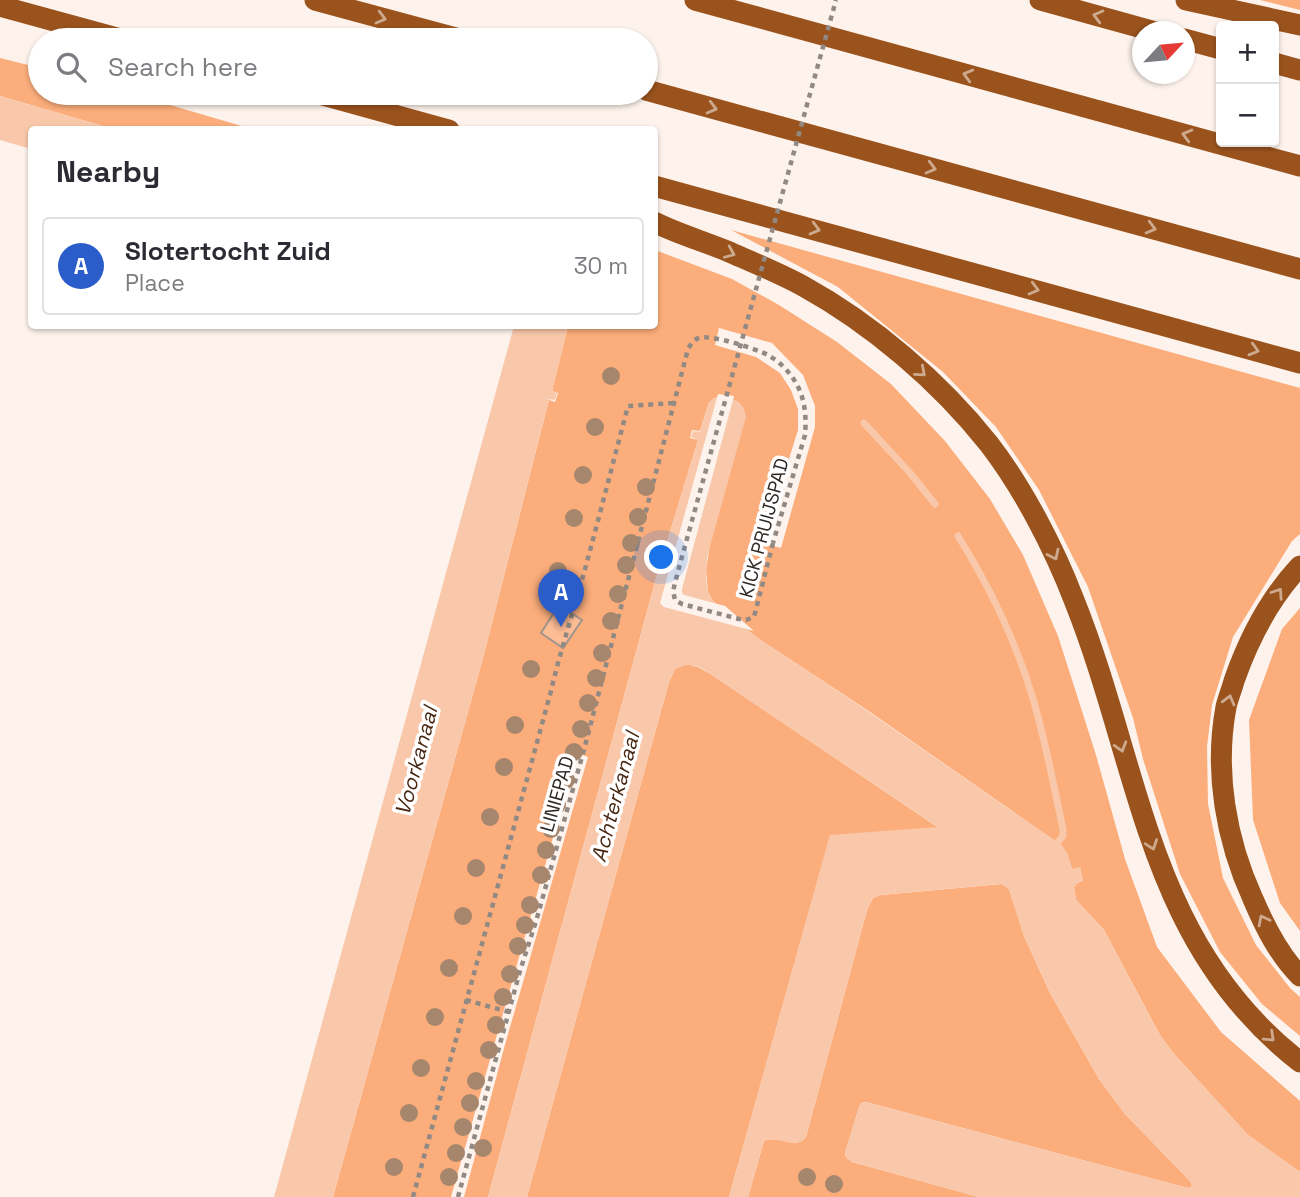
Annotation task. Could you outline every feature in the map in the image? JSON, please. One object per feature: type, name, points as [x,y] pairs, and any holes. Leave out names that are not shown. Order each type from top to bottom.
[{"type":"highway","points":[[315,0],[419,28]]},
{"type":"highway","points":[[695,0],[1300,166]]},
{"type":"highway","points":[[1040,0],[1132,25]]},
{"type":"highway","points":[[1186,0],[1300,25]]},
{"type":"highway","points":[[0,6],[80,28]]},
{"type":"highway","points":[[1195,42],[1216,48]]},
{"type":"highway","points":[[1279,64],[1300,70]]},
{"type":"highway","points":[[658,93],[1300,269]]},
{"type":"highway","points":[[358,105],[435,126]]},
{"type":"highway","points":[[658,187],[1300,363]]},
{"type":"highway","points":[[658,224],[790,280],[837,307],[871,330],[926,376],[990,445],[1025,498],[1074,600],[1147,831],[1174,901],[1201,953],[1235,1000],[1274,1041],[1300,1062]]},
{"type":"highway","points":[[1300,566],[1283,585],[1265,613],[1241,660],[1226,705],[1222,788],[1230,836],[1245,882],[1264,925],[1289,965],[1300,976]]},
{"type":"path","name":"KICK PRUIJSPAD","points":[[676,396],[688,349],[692,342],[704,337],[746,346],[769,356],[788,370],[801,392],[807,417],[805,435],[754,617],[746,620],[682,604],[675,600],[673,591],[680,564],[836,0]]},
{"type":"path","name":"LINIEPAD","points":[[458,1197],[585,746],[676,396]]},
{"type":"path","points":[[414,1197],[559,653],[579,590],[628,406],[674,403]]},
{"type":"path","points":[[466,1000],[509,1012]]},
{"type":"shaded area","points":[[1260,0],[1300,0],[1300,10]]},
{"type":"shaded area","points":[[0,58],[28,65],[28,104],[0,96]]},
{"type":"shaded area","points":[[31,105],[170,105],[242,126],[103,126]]},
{"type":"shaded area","points":[[731,230],[1300,388],[1300,534],[1292,541],[1233,637],[1212,705],[1207,747],[1208,804],[1223,878],[1256,945],[1300,997],[1300,1036],[1262,1004],[1220,952],[1180,874],[1143,759],[1133,718],[1088,587],[1039,490],[996,427],[943,372],[838,287]]},
{"type":"shaded area","points":[[658,251],[732,279],[779,305],[837,342],[891,384],[945,441],[990,499],[1023,555],[1058,636],[1096,755],[1125,859],[1157,947],[1221,1032],[1300,1101],[1300,1172],[1248,1135],[1160,1035],[1104,930],[1076,900],[1074,887],[1083,881],[1080,868],[1072,869],[1067,853],[1061,845],[870,712],[756,637],[713,601],[708,592],[706,570],[710,544],[709,402],[700,431],[692,430],[690,438],[698,440],[658,571],[488,1197],[464,1197],[588,757],[577,753],[451,1197],[333,1197],[483,658],[549,400],[555,402],[558,393],[552,391],[567,329],[658,329]],"holes":[[[719,328],[772,343],[803,375],[815,406],[815,427],[781,548],[763,543],[798,430],[798,409],[791,390],[780,373],[756,357],[715,345]]]},
{"type":"shaded area","points":[[1300,608],[1300,931],[1280,903],[1253,820],[1249,720],[1282,629]]},
{"type":"shaded area","points":[[686,664],[709,673],[939,828],[830,836],[729,1197],[527,1197],[669,682],[675,669]]},
{"type":"shaded area","points":[[1002,884],[1009,889],[1024,936],[1050,993],[1099,1079],[1125,1114],[1192,1186],[1180,1186],[866,1102],[859,1107],[845,1153],[852,1162],[979,1197],[748,1197],[764,1141],[776,1139],[797,1143],[806,1137],[867,910],[873,898],[881,895]]},
{"type":"water","points":[[0,96],[103,126],[28,126],[28,148],[0,140]]},
{"type":"water","name":"Voorkanaal","points":[[513,329],[567,329],[552,391],[557,393],[555,400],[547,399],[549,400],[483,658],[333,1197],[274,1197]]},
{"type":"water","name":"Achterkanaal","points":[[715,397],[739,402],[746,417],[707,557],[706,579],[713,601],[756,637],[1061,845],[1067,853],[1072,869],[1080,867],[1083,881],[1074,887],[1076,900],[1104,930],[1160,1035],[1248,1135],[1300,1172],[1300,1197],[979,1197],[847,1159],[845,1153],[859,1107],[866,1102],[1180,1186],[1192,1186],[1125,1114],[1099,1079],[1050,993],[1024,936],[1009,889],[1001,884],[881,895],[873,898],[867,910],[806,1137],[797,1143],[764,1141],[748,1197],[729,1197],[830,835],[938,827],[705,670],[688,665],[675,669],[669,682],[527,1197],[488,1197],[658,571],[698,440],[691,437],[693,431],[700,432],[709,402]]},
{"type":"pier","points":[[718,394],[734,396],[682,593],[725,606],[754,631],[664,607],[660,603]]},
{"type":"building","points":[[559,605],[582,620],[563,648],[541,633]]},
{"type":"waterway","points":[[864,423],[935,504]]},
{"type":"waterway","points":[[958,536],[1002,616],[1027,680],[1063,829],[1063,836],[1058,842]]},
{"type":"place","name":"Slotertocht Zuid","points":[[561,627]]}]
